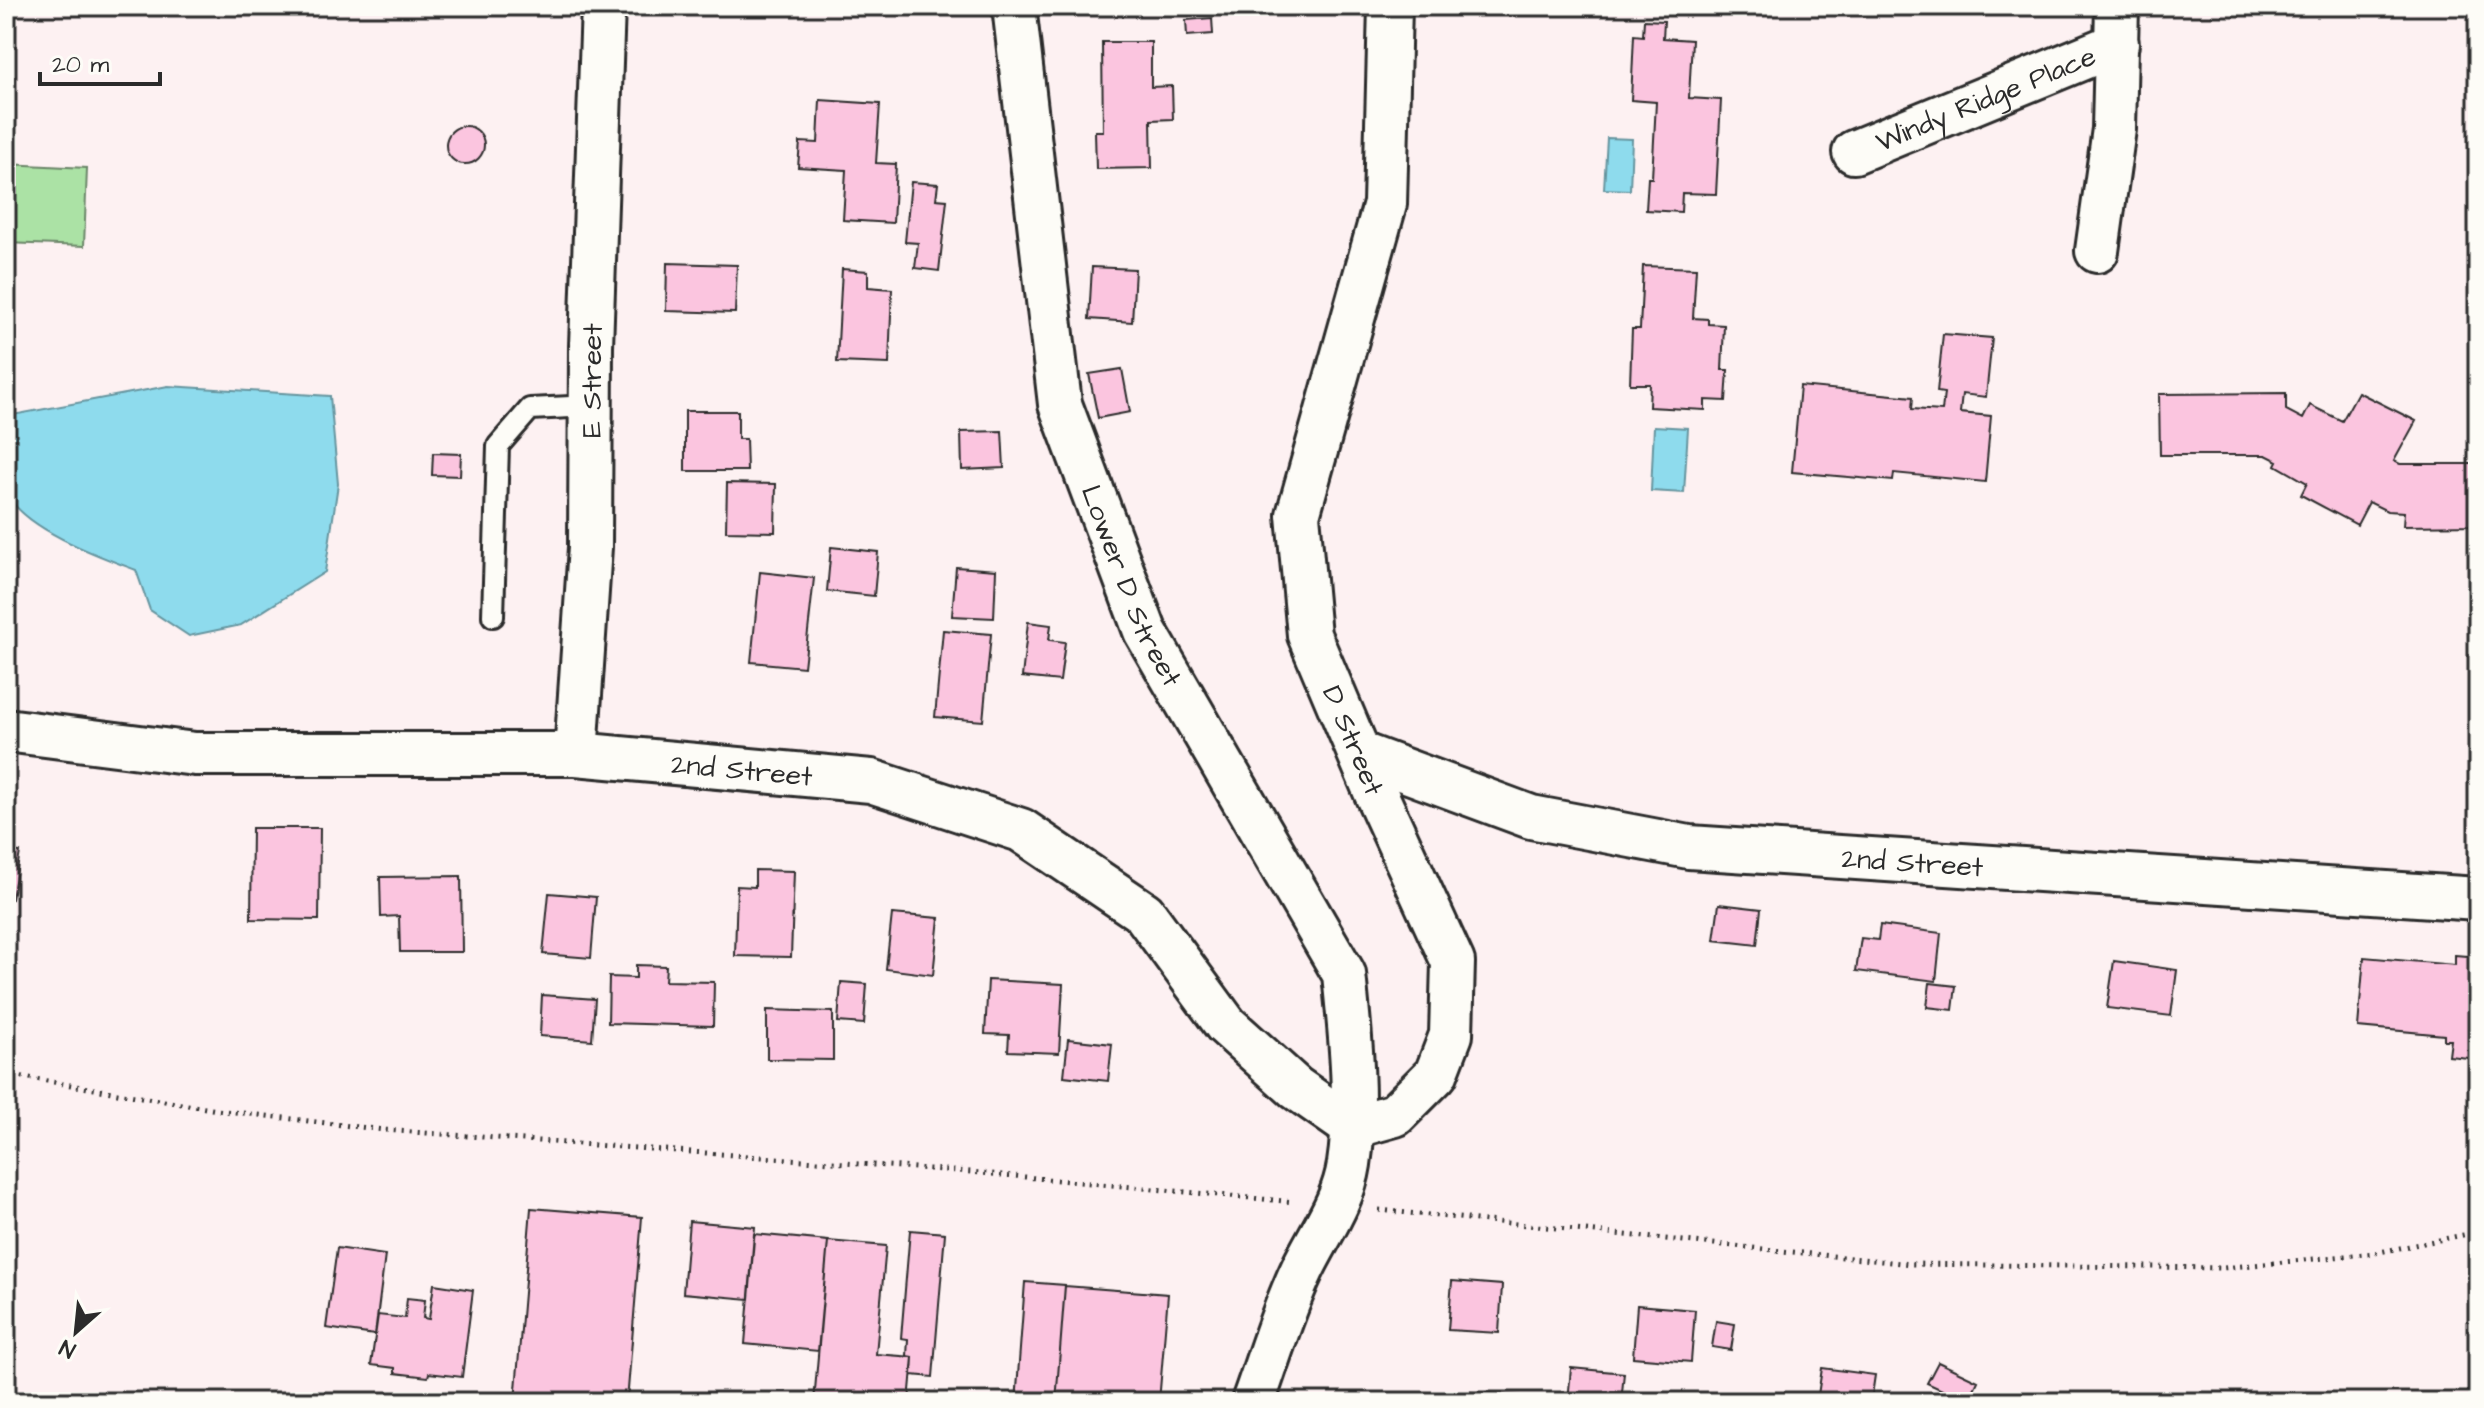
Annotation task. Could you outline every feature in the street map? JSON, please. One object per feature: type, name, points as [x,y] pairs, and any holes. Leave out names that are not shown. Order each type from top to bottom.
[{"type":"street","name":"E Street","points":[[576,754],[590,547],[603,6]]},
{"type":"street","name":"Lower D Street","points":[[1014,6],[1060,404],[1145,631],[1344,974],[1350,1031],[1352,1127]]},
{"type":"street","name":"D Street","points":[[1352,1127],[1395,1115],[1436,1074],[1451,1035],[1453,962],[1309,635],[1298,515],[1385,204],[1390,6]]},
{"type":"street","name":"Windy Ridge Place","points":[[1854,152],[2117,25],[2114,129],[2097,251]]},
{"type":"street","name":"2nd Street","points":[[6,730],[195,754],[576,754],[871,781],[1021,830],[1144,913],[1226,1025],[1296,1088],[1352,1127]]},
{"type":"street","name":"2nd Street","points":[[1361,754],[1531,817],[1689,847],[2478,899]]},
{"type":"street","points":[[1253,1402],[1302,1270],[1338,1206],[1349,1165],[1352,1127]]},
{"type":"lane","points":[[493,616],[498,446],[530,409],[591,406]]},
{"type":"path","points":[[6,1074],[217,1110],[384,1130],[971,1172],[1292,1202]]},
{"type":"path","points":[[1398,1211],[1911,1264],[2223,1268],[2375,1253],[2478,1232]]},
{"type":"green space","points":[[6,164],[87,168],[84,246],[6,243]]},
{"type":"water","points":[[1607,138],[1632,139],[1630,190],[1604,189]]},
{"type":"water","points":[[168,386],[330,396],[338,484],[325,572],[241,625],[189,636],[150,610],[136,570],[48,531],[18,509],[8,496],[5,481],[7,416]]},
{"type":"water","points":[[1654,426],[1688,428],[1684,493],[1651,491]]},
{"type":"building","points":[[1212,18],[1213,34],[1187,36],[1186,20]]},
{"type":"building","points":[[1644,20],[1664,21],[1663,38],[1692,40],[1689,98],[1721,100],[1716,194],[1682,193],[1681,212],[1646,210],[1648,178],[1652,178],[1656,102],[1631,100],[1634,35],[1643,36]]},
{"type":"building","points":[[1102,42],[1151,42],[1151,87],[1172,86],[1173,119],[1151,120],[1152,168],[1096,169],[1095,131],[1103,131]]},
{"type":"building","points":[[820,100],[880,104],[876,163],[896,164],[893,223],[843,220],[846,170],[798,167],[800,142],[818,143]]},
{"type":"building","points":[[465,126],[479,131],[484,145],[479,159],[465,164],[451,159],[446,145],[451,131]]},
{"type":"building","points":[[911,182],[938,184],[936,199],[947,200],[939,271],[915,268],[918,243],[905,242]]},
{"type":"building","points":[[667,263],[737,265],[735,313],[666,311]]},
{"type":"building","points":[[1643,266],[1696,268],[1693,318],[1708,319],[1708,324],[1724,325],[1722,370],[1728,370],[1726,401],[1705,400],[1705,410],[1649,407],[1650,384],[1630,384],[1632,329],[1640,329]]},
{"type":"building","points":[[1092,267],[1135,269],[1132,322],[1089,319]]},
{"type":"building","points":[[842,269],[868,271],[868,287],[892,289],[889,364],[837,362]]},
{"type":"building","points":[[1943,334],[1992,338],[1986,397],[1962,394],[1960,413],[1991,416],[1985,482],[1894,473],[1893,481],[1792,472],[1800,386],[1913,397],[1912,409],[1942,411],[1944,393],[1937,392]]},
{"type":"building","points":[[1122,369],[1130,412],[1098,418],[1089,374]]},
{"type":"building","points":[[2358,392],[2416,421],[2394,461],[2400,464],[2478,464],[2478,525],[2403,526],[2404,512],[2387,511],[2369,502],[2357,525],[2301,495],[2307,483],[2276,465],[2278,461],[2266,455],[2160,455],[2159,394],[2286,393],[2286,410],[2303,419],[2310,405],[2342,421]]},
{"type":"building","points":[[685,411],[738,411],[738,439],[746,439],[747,471],[685,471]]},
{"type":"building","points":[[1002,431],[1004,468],[962,470],[961,432]]},
{"type":"building","points":[[433,453],[461,454],[460,476],[432,475]]},
{"type":"building","points":[[727,483],[776,484],[775,532],[726,531]]},
{"type":"building","points":[[831,547],[878,552],[874,596],[827,591]]},
{"type":"building","points":[[956,567],[996,570],[994,618],[952,616]]},
{"type":"building","points":[[760,572],[814,578],[804,667],[751,662]]},
{"type":"building","points":[[1028,622],[1051,625],[1049,640],[1065,642],[1060,681],[1022,677]]},
{"type":"building","points":[[943,630],[991,634],[983,721],[935,717]]},
{"type":"building","points":[[252,828],[320,828],[319,920],[251,919]]},
{"type":"building","points":[[6,850],[20,852],[12,899],[6,898]]},
{"type":"building","points":[[755,870],[794,871],[791,957],[735,956],[737,886],[755,887]]},
{"type":"building","points":[[461,876],[462,952],[400,952],[399,916],[381,917],[380,877]]},
{"type":"building","points":[[549,893],[596,897],[591,958],[543,954]]},
{"type":"building","points":[[1719,904],[1761,909],[1757,945],[1714,940]]},
{"type":"building","points":[[892,914],[939,918],[933,975],[886,969]]},
{"type":"building","points":[[1880,925],[1941,933],[1936,981],[1856,971],[1861,938],[1878,940]]},
{"type":"building","points":[[2455,955],[2478,957],[2478,1059],[2449,1056],[2451,1040],[2444,1040],[2444,1035],[2358,1027],[2364,957],[2455,965]]},
{"type":"building","points":[[2114,961],[2177,970],[2171,1016],[2107,1008]]},
{"type":"building","points":[[636,965],[666,966],[665,981],[714,982],[713,1026],[608,1023],[609,977],[636,978]]},
{"type":"building","points":[[988,980],[1063,984],[1059,1053],[1008,1051],[1009,1035],[985,1034]]},
{"type":"building","points":[[841,982],[867,984],[864,1024],[838,1022]]},
{"type":"building","points":[[1930,983],[1956,986],[1953,1010],[1927,1007]]},
{"type":"building","points":[[542,995],[595,999],[592,1040],[540,1036]]},
{"type":"building","points":[[767,1010],[833,1012],[833,1060],[767,1059]]},
{"type":"building","points":[[1068,1039],[1112,1044],[1108,1081],[1064,1076]]},
{"type":"building","points":[[531,1208],[642,1217],[627,1402],[515,1402]]},
{"type":"building","points":[[689,1221],[755,1227],[749,1299],[683,1293]]},
{"type":"building","points":[[910,1230],[945,1233],[933,1377],[912,1375],[913,1357],[907,1356],[908,1339],[901,1338]]},
{"type":"building","points":[[754,1234],[828,1241],[818,1351],[745,1344]]},
{"type":"building","points":[[828,1241],[886,1246],[876,1354],[913,1357],[909,1402],[814,1402]]},
{"type":"building","points":[[337,1248],[385,1255],[375,1335],[326,1328]]},
{"type":"building","points":[[1452,1281],[1502,1285],[1499,1333],[1448,1330]]},
{"type":"building","points":[[1025,1282],[1065,1285],[1056,1402],[1016,1402]]},
{"type":"building","points":[[434,1284],[473,1290],[462,1377],[395,1373],[395,1368],[371,1365],[378,1315],[405,1318],[407,1298],[425,1300],[423,1318],[429,1319]]},
{"type":"building","points":[[1065,1286],[1168,1294],[1159,1402],[1056,1402]]},
{"type":"building","points":[[1637,1305],[1695,1310],[1691,1362],[1633,1357]]},
{"type":"building","points":[[1716,1321],[1735,1324],[1731,1350],[1712,1347]]},
{"type":"building","points":[[1938,1362],[1978,1381],[1968,1402],[1927,1383]]},
{"type":"building","points":[[1571,1368],[1624,1373],[1621,1402],[1568,1402]]},
{"type":"building","points":[[1822,1368],[1875,1375],[1871,1402],[1817,1402]]},
{"type":"building","points":[[1467,1392],[1549,1398],[1549,1402],[1466,1402]]}]
